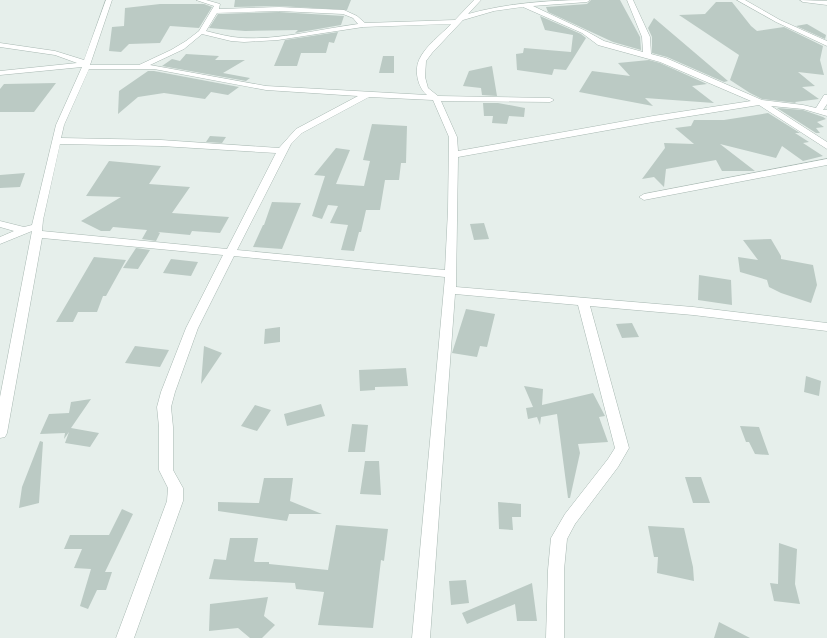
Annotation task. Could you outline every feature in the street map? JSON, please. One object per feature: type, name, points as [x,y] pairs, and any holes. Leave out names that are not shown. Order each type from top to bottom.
[{"type":"street","points":[[0,433],[37,231],[60,125],[82,78],[94,38],[109,0]]},
{"type":"street","points":[[199,0],[218,5],[344,12],[355,17],[363,25]]},
{"type":"street","points":[[467,0],[524,5],[584,32],[601,43],[671,63],[760,102],[827,146]]},
{"type":"street","points":[[201,32],[231,39],[259,40],[363,25],[459,20],[494,9],[587,0]]},
{"type":"street","points":[[630,0],[646,37],[647,55]]},
{"type":"street","points":[[740,0],[778,21],[827,44]]},
{"type":"street","points":[[803,0],[827,3]]},
{"type":"street","points":[[421,638],[450,290],[453,210],[453,137],[436,98],[424,89],[421,77],[422,61],[429,51],[459,20],[481,2]]},
{"type":"street","points":[[141,66],[184,44],[201,32],[210,20],[218,5]]},
{"type":"street","points":[[0,46],[54,52],[75,58],[86,65]]},
{"type":"street","points":[[0,73],[86,65],[141,66],[169,69],[266,88],[436,98],[550,100]]},
{"type":"street","points":[[125,638],[175,500],[176,488],[166,470],[166,427],[164,408],[168,392],[192,328],[282,151],[288,142],[299,131],[368,94]]},
{"type":"street","points":[[453,155],[653,119],[760,102],[823,112],[827,97]]},
{"type":"street","points":[[56,141],[161,143],[282,151]]},
{"type":"street","points":[[644,197],[827,162]]},
{"type":"street","points":[[0,224],[24,230],[338,264],[450,274]]},
{"type":"street","points":[[0,241],[24,230]]},
{"type":"street","points":[[450,290],[693,311],[827,327]]},
{"type":"street","points":[[555,638],[556,570],[559,538],[570,519],[613,463],[622,448],[583,301]]},
{"type":"building","points":[[235,0],[351,0],[347,10],[279,6],[234,7]]},
{"type":"building","points":[[591,0],[620,0],[640,37],[641,50],[613,42],[548,12],[546,7],[587,4]]},
{"type":"building","points":[[716,2],[732,2],[751,26],[757,31],[784,27],[823,46],[820,60],[824,75],[798,72],[815,86],[802,87],[819,99],[795,102],[796,103],[762,99],[730,80],[739,55],[679,15],[705,14]]},
{"type":"building","points":[[160,4],[204,4],[212,7],[199,28],[170,26],[160,43],[129,44],[121,52],[109,51],[112,27],[124,26],[125,8]]},
{"type":"building","points":[[279,12],[344,16],[341,25],[295,33],[298,30],[245,31],[209,28],[218,14]]},
{"type":"building","points":[[540,16],[581,34],[586,38],[566,70],[554,69],[552,75],[517,70],[516,54],[523,53],[524,48],[571,52],[573,35],[545,30]]},
{"type":"building","points":[[654,18],[728,81],[724,82],[667,57],[652,53],[652,37],[648,28]]},
{"type":"building","points":[[807,24],[826,35],[825,39],[796,26]]},
{"type":"building","points":[[338,32],[334,43],[329,42],[326,53],[301,53],[297,66],[274,66],[285,40]]},
{"type":"building","points":[[186,54],[219,56],[215,60],[245,60],[223,73],[250,78],[246,81],[162,66],[172,59],[180,61]]},
{"type":"building","points":[[383,56],[394,56],[394,73],[379,73]]},
{"type":"building","points":[[649,60],[660,63],[707,84],[692,86],[714,103],[645,98],[653,106],[579,92],[592,71],[630,76],[618,63]]},
{"type":"building","points":[[492,66],[497,96],[482,95],[481,88],[463,86],[469,71]]},
{"type":"building","points":[[148,71],[239,87],[228,95],[211,92],[205,99],[164,93],[138,97],[118,114],[119,91]]},
{"type":"building","points":[[56,83],[34,112],[0,112],[0,89],[4,84]]},
{"type":"building","points":[[483,103],[498,103],[525,108],[524,117],[509,116],[507,124],[492,123],[493,116],[484,116]]},
{"type":"building","points":[[777,108],[803,110],[823,117],[826,119],[817,122],[824,127],[816,128],[820,133],[816,133]]},
{"type":"building","points":[[768,113],[800,133],[795,133],[809,142],[803,143],[823,156],[803,161],[782,146],[776,158],[720,144],[755,171],[722,171],[716,160],[666,169],[664,187],[654,177],[642,179],[665,148],[664,143],[694,144],[675,128],[691,126],[694,120],[724,120]]},
{"type":"building","points":[[372,124],[407,126],[406,163],[401,163],[399,180],[385,180],[380,210],[366,210],[361,232],[359,232],[354,251],[341,250],[348,225],[330,223],[338,206],[328,205],[322,219],[312,216],[325,176],[314,175],[336,148],[350,150],[336,184],[364,186],[370,161],[363,160]]},
{"type":"building","points":[[210,136],[226,137],[222,143],[206,142]]},
{"type":"building","points":[[109,161],[161,166],[149,184],[190,187],[172,213],[229,217],[220,233],[192,231],[190,235],[158,232],[160,233],[156,241],[142,239],[147,230],[113,227],[110,231],[101,231],[81,221],[121,197],[86,196]]},
{"type":"building","points":[[25,173],[20,187],[0,188],[0,175]]},
{"type":"building","points":[[272,202],[301,203],[282,249],[253,247],[264,225]]},
{"type":"building","points":[[484,223],[489,239],[474,240],[470,224]]},
{"type":"building","points":[[771,239],[781,256],[781,259],[813,265],[817,285],[811,303],[781,293],[769,287],[767,280],[740,272],[738,257],[758,260],[743,240]]},
{"type":"building","points":[[136,248],[150,250],[138,269],[123,268]]},
{"type":"building","points":[[94,257],[126,260],[106,296],[103,296],[97,312],[78,312],[73,322],[56,322]]},
{"type":"building","points":[[171,259],[198,262],[191,276],[163,273]]},
{"type":"building","points":[[699,275],[731,280],[732,305],[698,300]]},
{"type":"building","points":[[466,309],[495,314],[487,347],[480,346],[477,357],[452,353]]},
{"type":"building","points":[[632,323],[639,337],[622,338],[616,324]]},
{"type":"building","points":[[280,327],[280,342],[264,344],[265,329]]},
{"type":"building","points":[[135,346],[169,350],[160,367],[125,363]]},
{"type":"building","points":[[204,346],[222,353],[201,384]]},
{"type":"building","points":[[406,368],[408,386],[375,387],[375,390],[360,391],[359,370]]},
{"type":"building","points":[[806,376],[821,381],[819,396],[804,392]]},
{"type":"building","points":[[524,386],[543,389],[542,405],[593,393],[605,416],[599,417],[608,442],[578,444],[580,453],[570,498],[568,498],[557,414],[541,417],[540,425],[537,417],[528,419],[526,408],[533,407]]},
{"type":"building","points":[[91,399],[71,428],[99,433],[90,447],[65,443],[69,432],[64,439],[65,433],[40,434],[49,414],[69,413],[71,402]]},
{"type":"building","points":[[321,404],[325,416],[287,426],[284,414]]},
{"type":"building","points":[[255,405],[271,410],[257,431],[241,426]]},
{"type":"building","points":[[352,424],[368,425],[365,452],[348,452]]},
{"type":"building","points":[[740,426],[759,427],[769,455],[755,454],[749,442],[746,442]]},
{"type":"building","points":[[40,441],[43,442],[39,503],[19,508],[22,487]]},
{"type":"building","points":[[365,461],[379,461],[381,495],[360,494]]},
{"type":"building","points":[[685,477],[701,477],[710,503],[693,503]]},
{"type":"building","points":[[264,478],[293,478],[290,501],[322,514],[289,514],[287,521],[218,511],[218,502],[259,503]]},
{"type":"building","points":[[498,502],[521,504],[521,517],[512,517],[513,530],[499,529]]},
{"type":"building","points":[[122,509],[133,514],[105,572],[112,572],[106,590],[97,590],[88,609],[80,606],[91,569],[74,568],[82,549],[64,549],[70,535],[109,535]]},
{"type":"building","points":[[336,525],[388,529],[384,561],[381,560],[373,628],[318,625],[324,592],[296,589],[295,583],[209,579],[214,559],[226,560],[230,538],[258,538],[255,562],[269,562],[269,564],[328,570]]},
{"type":"building","points":[[648,526],[684,528],[693,567],[694,581],[657,573],[658,557],[654,557]]},
{"type":"building","points":[[779,543],[797,549],[795,584],[800,604],[774,601],[770,583],[778,584]]},
{"type":"building","points":[[466,580],[469,603],[451,605],[449,581]]},
{"type":"building","points":[[532,583],[537,621],[517,621],[515,604],[467,624],[462,613]]},
{"type":"building","points":[[268,597],[264,616],[275,625],[262,638],[250,638],[238,628],[209,631],[210,604]]},
{"type":"building","points":[[719,622],[750,638],[714,638]]}]
